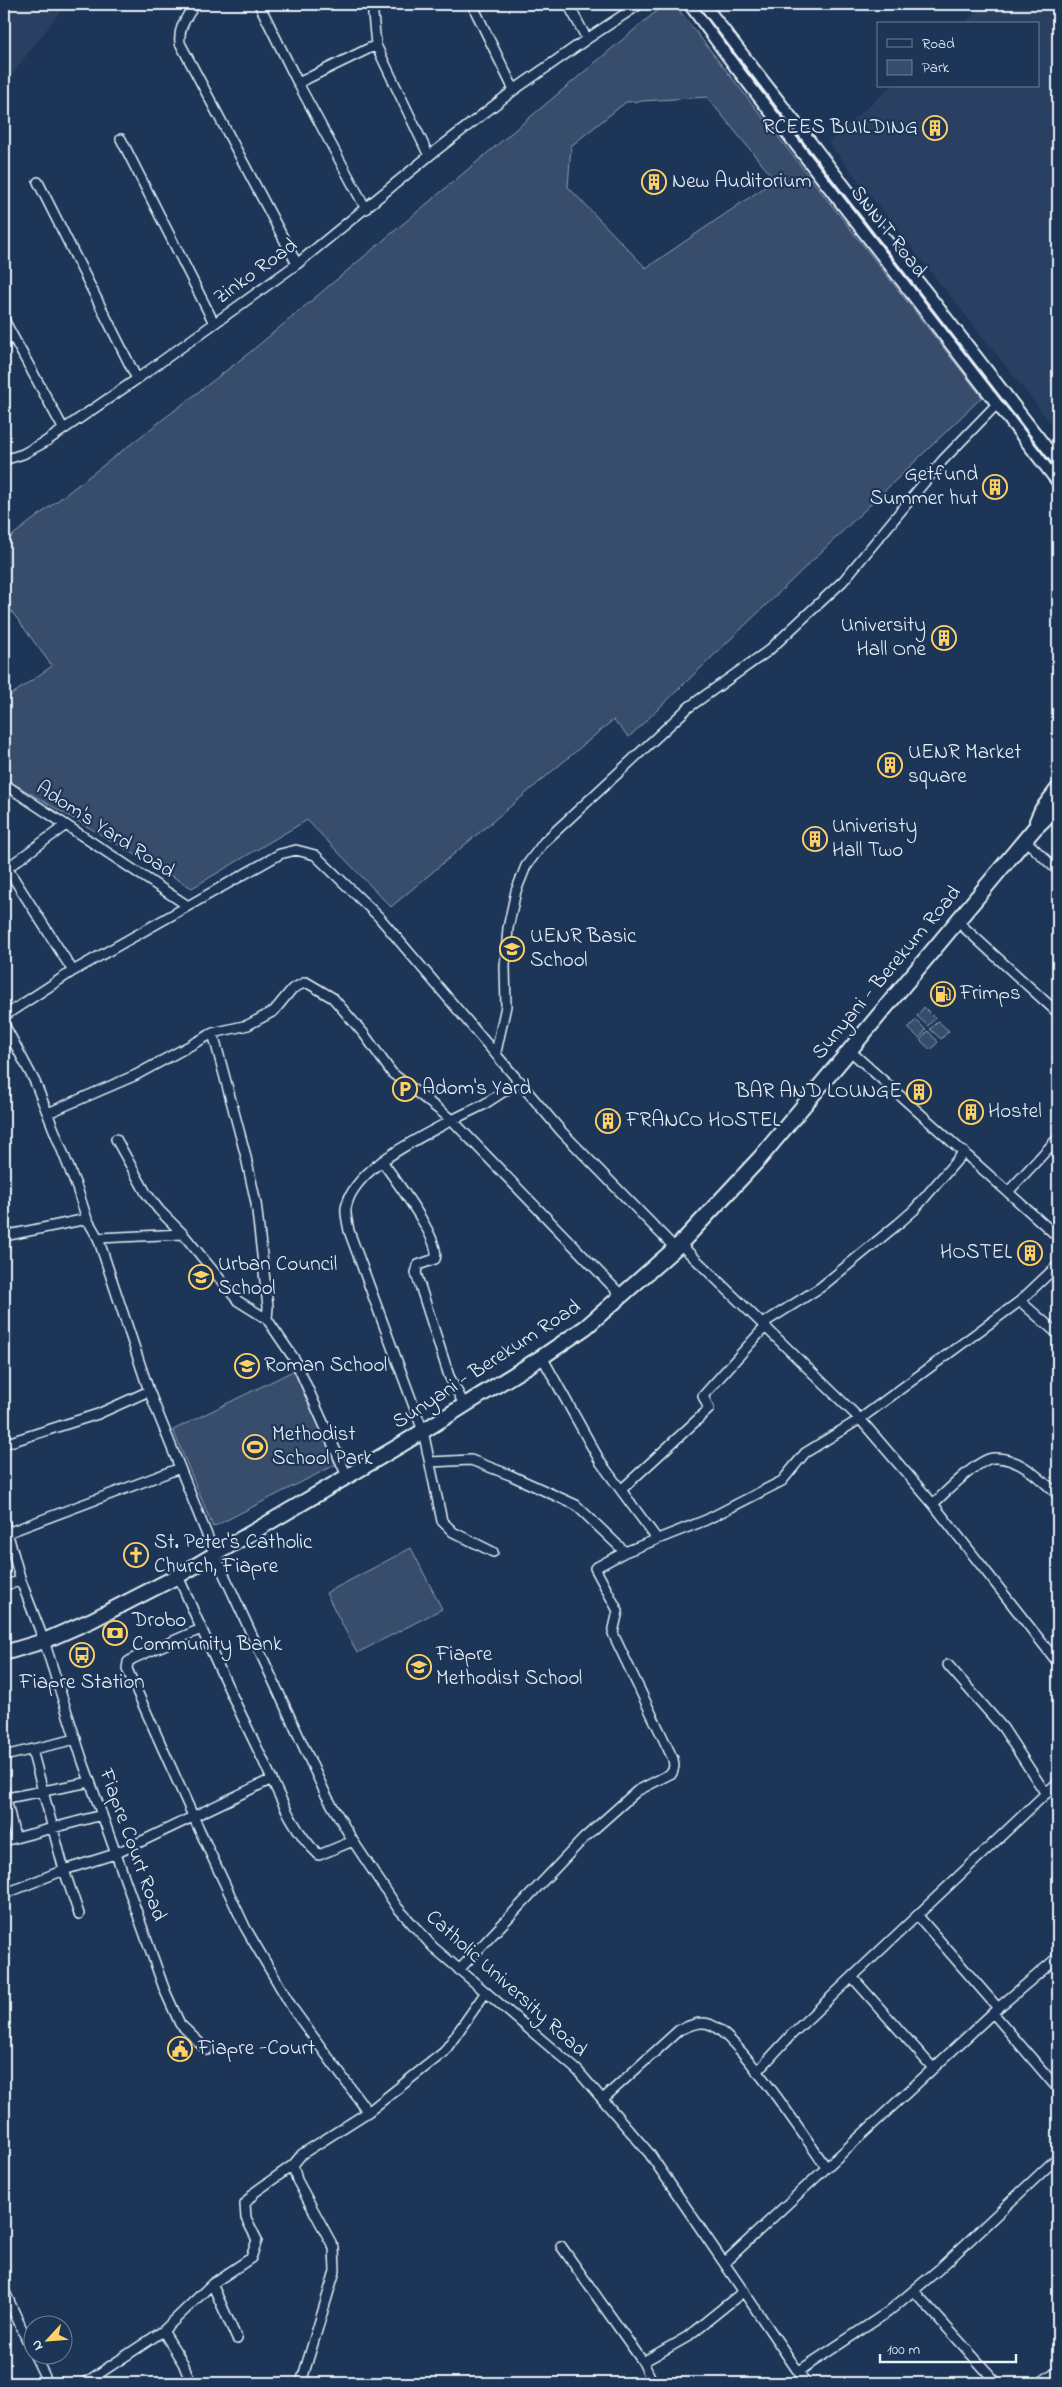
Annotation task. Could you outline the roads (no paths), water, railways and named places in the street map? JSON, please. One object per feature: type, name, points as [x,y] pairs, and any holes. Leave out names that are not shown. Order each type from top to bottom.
[{"type":"main road","name":"Sunyani - Berekum Road","points":[[1029,834],[1042,810],[1058,789]]},
{"type":"main road","name":"Sunyani - Berekum Road","points":[[4,1653],[44,1641],[92,1620],[178,1576],[423,1431],[542,1357],[586,1327],[677,1246],[760,1158],[848,1049],[958,922],[1029,834],[1058,806]]},
{"type":"street","points":[[195,4],[179,33],[180,43],[297,264]]},
{"type":"street","points":[[259,4],[298,83],[366,208]]},
{"type":"street","points":[[372,4],[376,45],[429,156]]},
{"type":"street","points":[[472,4],[514,90]]},
{"type":"street","points":[[568,4],[587,39]]},
{"type":"street","name":"Zinko Road","points":[[4,460],[24,454],[137,379],[297,264],[429,156],[514,90],[640,4]]},
{"type":"street","name":"SNNIT Road","points":[[689,4],[736,68],[1058,483]]},
{"type":"street","name":"SNNIT Road","points":[[704,4],[1058,462]]},
{"type":"street","points":[[298,83],[376,45]]},
{"type":"street","points":[[121,139],[214,323]]},
{"type":"street","points":[[38,182],[137,379]]},
{"type":"street","points":[[905,284],[914,276]]},
{"type":"street","points":[[916,298],[925,291]]},
{"type":"street","points":[[4,320],[63,428]]},
{"type":"street","points":[[4,342],[13,338]]},
{"type":"street","points":[[496,1052],[506,1006],[505,966],[508,928],[516,891],[526,866],[544,842],[689,707],[768,651],[843,581],[942,461],[998,404]]},
{"type":"street","name":"Adom's Yard Road","points":[[4,784],[188,906]]},
{"type":"street","points":[[66,825],[6,870],[73,971]]},
{"type":"street","points":[[1029,834],[1058,870]]},
{"type":"street","points":[[4,1016],[73,971],[280,854],[296,850],[315,855],[379,917],[562,1131],[677,1246],[860,1420],[933,1504],[1057,1657]]},
{"type":"street","points":[[958,922],[1058,1014]]},
{"type":"street","points":[[48,1113],[136,1075],[213,1033],[248,1025],[274,1011],[292,989],[306,982],[333,998],[364,1034],[392,1073],[452,1120],[622,1296]]},
{"type":"street","name":"Catholic University Road","points":[[4,1024],[35,1082],[86,1219],[98,1238],[149,1391],[215,1555],[326,1795],[353,1841],[397,1907],[433,1947],[557,2052],[603,2098],[649,2153],[806,2383]]},
{"type":"street","points":[[213,1033],[245,1153],[256,1203],[268,1307],[267,1319]]},
{"type":"street","points":[[848,1049],[1058,1237]]},
{"type":"street","points":[[494,1552],[453,1532],[442,1521],[423,1431],[349,1231],[345,1209],[352,1190],[382,1161],[452,1120],[483,1105],[520,1082]]},
{"type":"street","points":[[1008,1192],[1058,1138]]},
{"type":"street","points":[[116,1139],[146,1193],[183,1234],[238,1301],[267,1319],[295,1360],[348,1476]]},
{"type":"street","points":[[621,1490],[709,1409],[703,1396],[763,1326],[821,1287],[898,1224],[914,1210],[964,1152]]},
{"type":"street","points":[[382,1161],[411,1202],[436,1247],[435,1259],[418,1265],[416,1273],[449,1376],[464,1404]]},
{"type":"street","points":[[4,1236],[86,1219]]},
{"type":"street","points":[[98,1238],[183,1234]]},
{"type":"street","points":[[459,1970],[583,1839],[637,1791],[672,1772],[674,1766],[673,1759],[615,1638],[614,1633],[618,1611],[596,1568],[625,1552],[706,1520],[782,1481],[805,1453],[860,1420],[1020,1301],[1058,1265]]},
{"type":"street","points":[[1020,1301],[1058,1334]]},
{"type":"street","points":[[542,1357],[601,1463],[657,1539]]},
{"type":"street","points":[[4,1444],[98,1414],[149,1391]]},
{"type":"street","points":[[933,1504],[980,1464],[992,1458],[1005,1459],[1036,1473],[1058,1495]]},
{"type":"street","points":[[430,1462],[471,1460],[510,1475],[576,1505],[625,1552]]},
{"type":"street","points":[[7,1533],[180,1468]]},
{"type":"street","name":"Fiapre Court Road","points":[[4,1521],[21,1581],[44,1641],[90,1782],[165,1991],[180,2024],[207,2050]]},
{"type":"street","points":[[178,1576],[201,1629],[292,1820],[311,1847],[319,1854],[353,1841]]},
{"type":"street","points":[[4,1584],[21,1581]]},
{"type":"street","points":[[201,1629],[128,1662],[128,1669],[193,1816],[245,1927],[293,2009],[368,2112]]},
{"type":"street","points":[[948,1665],[1003,1728],[1046,1794]]},
{"type":"street","points":[[4,1756],[76,1739]]},
{"type":"street","points":[[32,1750],[64,1870],[79,1914]]},
{"type":"street","points":[[4,1894],[64,1870],[115,1854],[272,1779]]},
{"type":"street","points":[[5,1800],[43,1790],[90,1782]]},
{"type":"street","points":[[757,2072],[792,2034],[1058,1782]]},
{"type":"street","points":[[4,1789],[5,1800],[16,1838]]},
{"type":"street","points":[[4,1841],[102,1815]]},
{"type":"street","points":[[918,1916],[996,2010],[1058,2089]]},
{"type":"street","points":[[725,2262],[932,2068],[1058,1957]]},
{"type":"street","points":[[853,1978],[932,2068]]},
{"type":"street","points":[[84,2383],[163,2331],[212,2284],[251,2258],[257,2240],[246,2218],[246,2204],[255,2192],[293,2165],[302,2154],[368,2112],[444,2052],[486,1992]]},
{"type":"street","points":[[603,2098],[680,2030],[691,2024],[708,2024],[721,2031],[757,2072],[826,2167]]},
{"type":"street","points":[[799,2371],[873,2324],[914,2291],[1058,2157]]},
{"type":"street","points":[[293,2165],[297,2180],[334,2248],[336,2258],[335,2271],[301,2383]]},
{"type":"street","points":[[561,2246],[643,2362],[654,2383]]},
{"type":"street","points":[[212,2284],[237,2339]]},
{"type":"street","points":[[4,2290],[22,2329]]},
{"type":"street","points":[[643,2362],[687,2337],[744,2291]]},
{"type":"street","points":[[914,2291],[997,2383]]},
{"type":"street","points":[[163,2331],[183,2363],[191,2383]]},
{"type":"street","points":[[39,2364],[48,2383]]},
{"type":"street","points":[[1040,2383],[1058,2370]]},
{"type":"place","name":"RCEES BUILDING","points":[[935,128]]},
{"type":"place","name":"New Auditorium","points":[[654,182]]},
{"type":"place","name":"Getfund Summer hut","points":[[995,487]]},
{"type":"place","name":"University Hall One","points":[[944,638]]},
{"type":"place","name":"UENR Market square","points":[[890,765]]},
{"type":"place","name":"Univeristy Hall Two","points":[[815,839]]},
{"type":"place","name":"UENR Basic School","points":[[512,949]]},
{"type":"place","name":"Frimps","points":[[943,994]]},
{"type":"place","name":"Adom's Yard","points":[[405,1089]]},
{"type":"place","name":"BAR AND LOUNGE","points":[[919,1092]]},
{"type":"place","name":"Hostel","points":[[971,1112]]},
{"type":"place","name":"FRANCO HOSTEL","points":[[608,1121]]},
{"type":"place","name":"HOSTEL","points":[[1030,1253]]},
{"type":"place","name":"Urban Council School","points":[[201,1277]]},
{"type":"place","name":"Roman School","points":[[247,1366]]},
{"type":"place","name":"Methodist School Park","points":[[255,1447]]},
{"type":"place","name":"St. Peter's Catholic Church, Fiapre","points":[[136,1555]]},
{"type":"place","name":"Drobo Community Bank","points":[[115,1633]]},
{"type":"place","name":"Fiapre Station","points":[[82,1655]]},
{"type":"place","name":"Fiapre Methodist School","points":[[419,1667]]},
{"type":"place","name":"Fiapre -Court","points":[[180,2049]]}]
